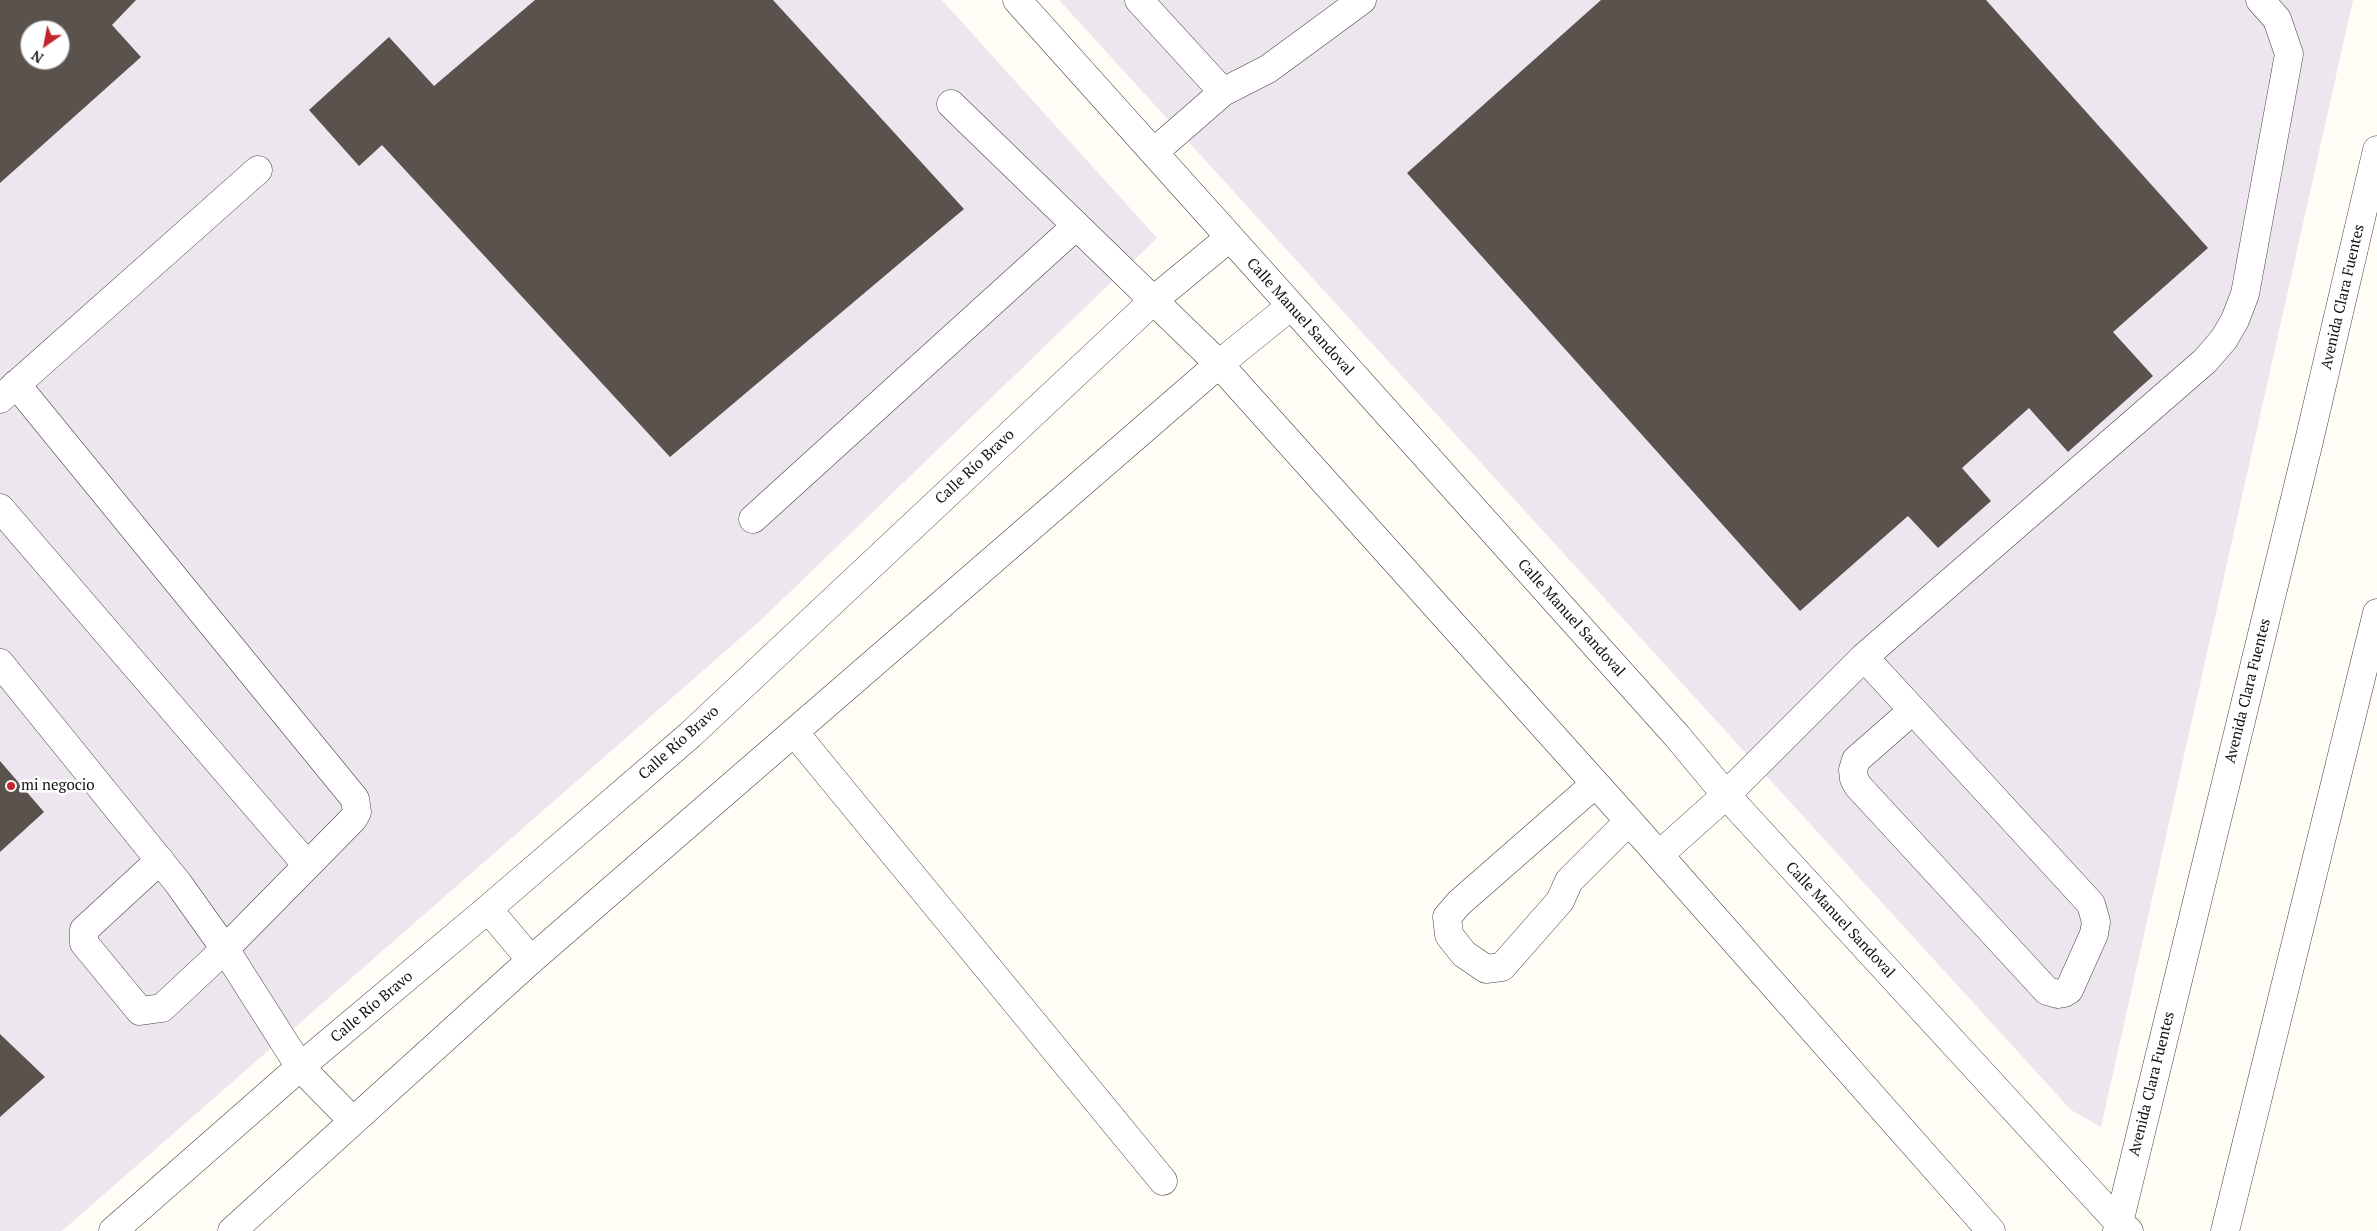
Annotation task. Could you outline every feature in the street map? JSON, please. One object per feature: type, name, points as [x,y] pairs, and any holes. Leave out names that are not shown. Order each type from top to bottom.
[{"type":"street","name":"Calle Manuel Sandoval","points":[[1017,0],[1677,736],[1726,795],[2121,1228]]},
{"type":"street","points":[[1140,0],[1223,92]]},
{"type":"street","points":[[1154,152],[1223,92],[1268,69],[1362,0]]},
{"type":"street","points":[[1659,855],[1726,795],[1864,657],[2205,361],[2224,339],[2235,320],[2245,294],[2289,54],[2277,19],[2260,0]]},
{"type":"street","points":[[951,104],[1076,226],[1155,299],[1219,364],[1659,855],[1991,1231]]},
{"type":"street","name":"Avenida Clara Fuentes","points":[[2121,1228],[2377,150]]},
{"type":"street","points":[[160,860],[84,930],[84,943],[140,1011],[162,1008],[225,950],[353,819],[357,812],[356,798],[8,391],[258,170]]},
{"type":"street","points":[[753,519],[1076,226]]},
{"type":"street","name":"Calle Río Bravo","points":[[113,1231],[300,1067],[488,910],[690,735],[1155,299],[1229,238]]},
{"type":"street","points":[[232,1231],[531,960],[1219,364],[1291,306]]},
{"type":"street","points":[[0,508],[307,864]]},
{"type":"street","points":[[2225,1231],[2377,613]]},
{"type":"street","points":[[1864,657],[1913,710],[2091,904],[2096,922],[2094,934],[2069,990],[2064,993],[2047,991],[1858,786],[1854,779],[1853,770],[1856,760],[1913,710]]},
{"type":"street","points":[[0,663],[160,860],[225,950],[300,1067],[353,1121]]},
{"type":"street","points":[[794,732],[1164,1181]]},
{"type":"street","points":[[1595,784],[1459,903],[1447,917],[1449,935],[1464,954],[1486,969],[1502,967],[1560,901],[1569,881],[1628,821]]},
{"type":"street","points":[[488,910],[531,960]]},
{"type":"shaded area","points":[[0,0],[942,0],[1157,238],[761,620],[62,1231],[0,1231]]},
{"type":"shaded area","points":[[1059,0],[2353,0],[2101,1127],[2071,1110]]},
{"type":"building","points":[[0,0],[136,0],[112,25],[141,57],[0,183]]},
{"type":"building","points":[[535,0],[773,0],[964,209],[670,457],[382,145],[359,166],[309,110],[389,37],[434,86]]},
{"type":"building","points":[[1601,0],[1986,0],[2208,248],[2113,332],[2153,376],[2068,452],[2029,408],[1962,468],[1991,501],[1938,548],[1908,516],[1800,611],[1407,173]]},
{"type":"building","name":"mi negocio","points":[[0,761],[44,812],[0,852]]},
{"type":"building","points":[[0,1034],[45,1077],[0,1117]]},
{"type":"place","name":"mi negocio","points":[[11,786]]}]
